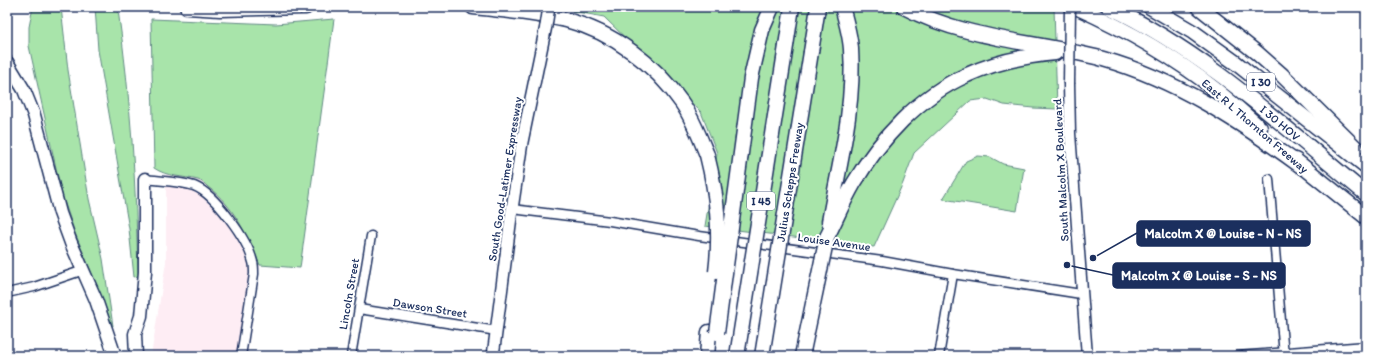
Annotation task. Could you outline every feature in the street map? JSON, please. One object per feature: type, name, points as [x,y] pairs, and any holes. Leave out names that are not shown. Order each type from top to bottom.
[{"type":"highway","points":[[187,7],[220,9],[306,7]]},
{"type":"highway","points":[[473,7],[519,12],[566,20],[593,29],[615,40],[638,56],[668,84],[683,104],[697,130],[707,155],[717,199],[719,223],[707,356]]},
{"type":"highway","points":[[713,356],[750,85],[762,30],[772,7]]},
{"type":"highway","name":"I 45","points":[[737,356],[792,7]]},
{"type":"highway","name":"Julius Schepps Freeway","points":[[762,356],[818,7]]},
{"type":"highway","points":[[904,7],[932,20],[965,31],[1102,59],[1165,81],[1205,102],[1252,131],[1301,166]]},
{"type":"highway","name":"East R L Thornton Freeway","points":[[1076,7],[1136,37],[1180,64],[1215,89],[1301,166],[1366,217]]},
{"type":"highway","name":"I 30 HOV","points":[[1109,7],[1145,25],[1211,68],[1366,194]]},
{"type":"highway","name":"I 30 HOV","points":[[1124,7],[1177,38],[1221,68],[1366,185]]},
{"type":"highway","name":"I 30","points":[[1150,7],[1193,32],[1236,63],[1366,166]]},
{"type":"highway","points":[[1199,7],[1257,52],[1366,158]]},
{"type":"highway","points":[[802,356],[827,237],[849,115],[852,82],[851,48],[843,10]]},
{"type":"highway","points":[[827,237],[854,183],[882,142],[900,123],[943,87],[967,74],[998,64],[1032,56],[1071,52]]},
{"type":"main road","name":"South Good-Latimer Expressway","points":[[493,356],[522,142],[549,7]]},
{"type":"main road","points":[[7,62],[11,77],[24,90],[34,115],[60,213],[71,243],[96,300],[115,356]]},
{"type":"main road","points":[[136,356],[135,334],[141,316],[145,272],[145,179]]},
{"type":"street","name":"South Malcolm X Boulevard","points":[[1070,7],[1070,134],[1081,294],[1087,356]]},
{"type":"street","points":[[145,179],[194,186],[206,193],[217,202],[242,238],[253,260],[254,274],[242,356]]},
{"type":"street","points":[[1269,179],[1284,354]]},
{"type":"street","name":"Louise Avenue","points":[[512,209],[882,261],[953,274],[1081,294]]},
{"type":"street","name":"Lincoln Street","points":[[351,356],[372,236]]},
{"type":"street","points":[[7,293],[34,287],[84,270]]},
{"type":"street","points":[[939,356],[953,274]]},
{"type":"street","name":"Dawson Street","points":[[359,309],[497,331]]},
{"type":"street","points":[[1237,356],[1284,354],[1366,346]]},
{"type":"shaded area","points":[[166,174],[200,180],[219,194],[232,209],[260,265],[247,356],[151,356],[166,262]]},
{"type":"green space","points":[[33,7],[61,7],[68,70],[89,199],[103,259],[113,326],[110,327],[100,293],[75,233],[62,195],[29,46],[29,27]]},
{"type":"green space","points":[[95,7],[118,10],[123,43],[130,109],[136,209],[138,276],[134,277],[129,229],[98,50]]},
{"type":"green space","points":[[573,7],[1054,7],[1057,109],[1004,105],[987,99],[970,101],[914,153],[903,183],[874,247],[705,226],[717,153],[701,112],[604,17],[572,11]]},
{"type":"green space","points":[[151,19],[276,24],[334,19],[300,268],[260,265],[239,222],[217,195],[199,180],[170,175],[154,168]]},
{"type":"green space","points":[[978,156],[990,157],[1003,164],[1024,168],[1017,211],[943,199],[966,161]]},
{"type":"place","name":"Malcolm X @ Louise - N - NS","points":[[1093,258]]},
{"type":"place","name":"Malcolm X @ Louise - S - NS","points":[[1067,265]]}]
